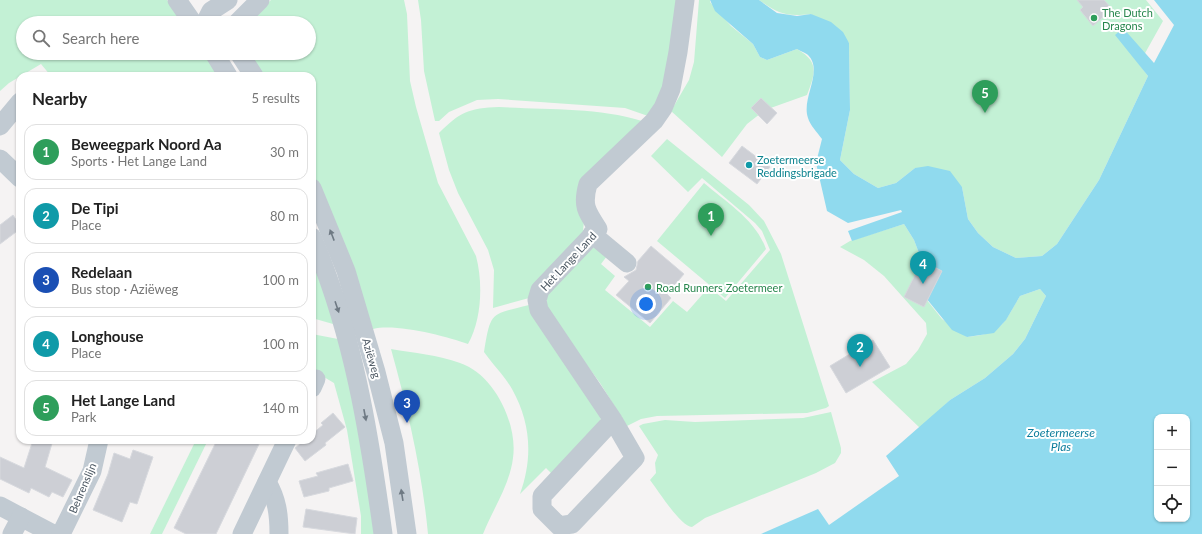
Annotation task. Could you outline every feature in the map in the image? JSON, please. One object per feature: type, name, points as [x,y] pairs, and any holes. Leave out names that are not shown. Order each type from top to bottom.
[{"type":"street","points":[[177,0],[188,16]]},
{"type":"street","points":[[209,14],[228,0]]},
{"type":"street","points":[[244,16],[260,0]]},
{"type":"street","name":"Het Lange Land","points":[[614,420],[542,496],[542,509],[559,526],[572,524],[635,458],[614,420],[539,310],[537,300],[540,290],[598,229],[586,211],[585,197],[588,184],[654,121],[663,108],[671,89],[685,0]]},
{"type":"street","points":[[218,60],[226,72]]},
{"type":"street","points":[[244,60],[251,72]]},
{"type":"street","points":[[0,126],[16,107]]},
{"type":"street","points":[[0,159],[16,171]]},
{"type":"street","name":"Aziëweg","points":[[316,198],[346,271],[376,372],[394,443],[407,534]]},
{"type":"street","points":[[592,234],[627,263]]},
{"type":"street","name":"Aziëweg","points":[[316,248],[346,333],[358,377],[371,445],[384,534]]},
{"type":"street","name":"Behrenslijn","points":[[61,534],[92,471],[98,444]]},
{"type":"street","points":[[242,534],[285,444]]},
{"type":"street","points":[[267,482],[275,496],[280,515],[279,534]]},
{"type":"street","points":[[0,506],[53,534]]},
{"type":"street","points":[[12,534],[20,517]]},
{"type":"green space","points":[[0,0],[167,0],[179,16],[16,16],[16,60],[212,60],[219,72],[48,72],[41,64],[28,72],[16,72],[16,79],[0,91]]},
{"type":"green space","points":[[271,0],[404,0],[407,14],[410,81],[416,107],[438,183],[476,256],[478,266],[480,277],[479,312],[473,334],[468,344],[447,337],[420,331],[394,328],[373,329],[316,180],[316,72],[261,72],[254,60],[316,60],[316,16],[256,16]]},
{"type":"green space","points":[[418,0],[679,0],[664,90],[648,116],[625,108],[498,99],[477,100],[449,112],[439,121],[435,121],[424,71],[421,20]]},
{"type":"green space","points":[[699,0],[710,0],[710,2],[731,26],[753,44],[760,57],[767,60],[797,49],[809,59],[814,69],[807,95],[765,110],[747,124],[722,157],[671,111],[689,80],[694,62]]},
{"type":"green space","points":[[759,0],[1146,0],[1163,21],[1139,64],[1148,76],[1099,180],[1057,244],[1042,256],[1016,258],[993,247],[978,233],[968,219],[962,187],[915,168],[896,183],[878,188],[854,174],[840,160],[850,110],[849,43],[811,14],[789,15],[772,9]]},
{"type":"green space","points":[[499,107],[589,111],[607,113],[642,121],[588,174],[583,232],[529,298],[493,308],[494,270],[488,250],[458,193],[449,170],[439,133],[453,120],[466,112]]},
{"type":"green space","points":[[667,139],[749,205],[764,221],[781,254],[829,406],[826,408],[807,413],[657,416],[641,419],[627,426],[600,383],[551,316],[547,303],[547,296],[550,289],[595,246],[607,256],[601,264],[615,276],[605,290],[650,327],[673,301],[687,312],[709,287],[726,301],[770,250],[762,231],[755,223],[702,178],[688,192],[651,156]]},
{"type":"green space","points":[[704,183],[748,220],[755,229],[766,249],[725,298],[657,241]]},
{"type":"green space","points":[[904,224],[914,240],[922,261],[941,272],[926,299],[942,319],[967,337],[979,336],[1001,326],[1020,296],[1040,289],[1046,296],[1025,339],[1013,354],[985,378],[950,400],[920,428],[872,382],[906,364],[918,350],[927,334],[926,323],[884,276],[864,260],[840,247],[850,241]]},
{"type":"green space","points":[[316,266],[340,326],[316,319]]},
{"type":"green space","points":[[529,305],[601,417],[600,423],[553,475],[546,468],[520,494],[527,467],[528,454],[528,441],[523,415],[509,384],[484,352],[488,329],[494,317],[499,313]]},
{"type":"green space","points":[[316,335],[338,339],[359,422],[374,534],[361,534],[361,516],[347,430],[334,383],[316,372]]},
{"type":"green space","points":[[391,349],[426,354],[460,363],[472,369],[483,378],[493,389],[501,402],[512,430],[514,445],[513,458],[505,487],[483,534],[428,534],[414,441]]},
{"type":"green space","points":[[831,412],[841,448],[841,453],[835,463],[816,473],[705,518],[692,527],[682,521],[650,480],[656,473],[655,463],[658,455],[639,426],[643,424],[665,420],[695,422],[803,418]]},
{"type":"green space","points":[[194,444],[206,444],[162,534],[150,534]]},
{"type":"water","name":"Zoetermeerse Plas","points":[[710,0],[759,0],[777,13],[797,16],[811,14],[831,22],[843,32],[849,43],[850,110],[840,160],[854,174],[878,188],[896,183],[915,168],[928,166],[950,171],[962,187],[968,219],[978,233],[993,247],[1016,258],[1042,256],[1057,244],[1099,180],[1148,76],[1115,35],[1123,28],[1154,63],[1174,25],[1154,0],[1202,0],[1202,534],[761,534],[818,509],[829,525],[899,476],[886,456],[950,400],[985,378],[1013,354],[1025,339],[1046,296],[1040,289],[1020,296],[1006,320],[994,333],[967,337],[952,330],[926,298],[941,272],[922,261],[914,240],[904,224],[852,241],[848,231],[902,212],[901,210],[848,223],[827,211],[816,163],[822,139],[810,123],[807,110],[807,102],[814,69],[812,61],[808,55],[797,49],[767,60],[760,57],[753,44],[715,11]]},
{"type":"building","name":"The Dutch Dragons","points":[[1077,0],[1104,0],[1112,9],[1093,26],[1080,10],[1083,7]]},
{"type":"building","points":[[761,98],[777,113],[767,124],[751,108]]},
{"type":"building","name":"Zoetermeerse Reddingsbrigade","points":[[742,146],[770,167],[757,184],[729,163]]},
{"type":"building","points":[[13,215],[16,220],[16,232],[0,244],[0,225]]},
{"type":"building","name":"Road Runners Zoetermeer","points":[[651,246],[684,274],[667,294],[671,298],[650,323],[616,295],[629,281],[624,277],[636,270],[638,261]]},
{"type":"building","points":[[922,261],[942,271],[924,307],[904,297]]},
{"type":"building","points":[[873,340],[890,367],[846,393],[830,366]]},
{"type":"building","points":[[333,413],[345,427],[325,443],[326,445],[305,461],[295,448],[300,444],[316,444],[316,431],[323,425],[321,423]]},
{"type":"building","points":[[32,444],[52,444],[45,467],[72,480],[63,497],[52,492],[49,497],[31,488],[29,493],[0,479],[0,457],[24,468]]},
{"type":"building","points":[[215,444],[259,444],[216,534],[186,534],[174,528]]},
{"type":"building","points":[[133,450],[153,457],[137,504],[130,502],[122,522],[93,510],[108,474],[114,453],[130,459]]},
{"type":"building","points":[[348,464],[353,481],[329,488],[329,491],[304,497],[299,481],[318,476],[316,473]]},
{"type":"building","points":[[306,509],[357,518],[355,534],[303,527]]},
{"type":"place","name":"The Dutch Dragons","points":[[1094,18]]},
{"type":"place","name":"Het Lange Land","points":[[985,113]]},
{"type":"place","name":"Zoetermeerse Reddingsbrigade","points":[[749,165]]},
{"type":"place","name":"Beweegpark Noord Aa","points":[[711,236]]},
{"type":"place","name":"Longhouse","points":[[923,284]]},
{"type":"place","name":"Road Runners Zoetermeer","points":[[648,287]]},
{"type":"place","name":"De Tipi","points":[[860,367]]},
{"type":"place","name":"Redelaan","points":[[407,423]]}]
